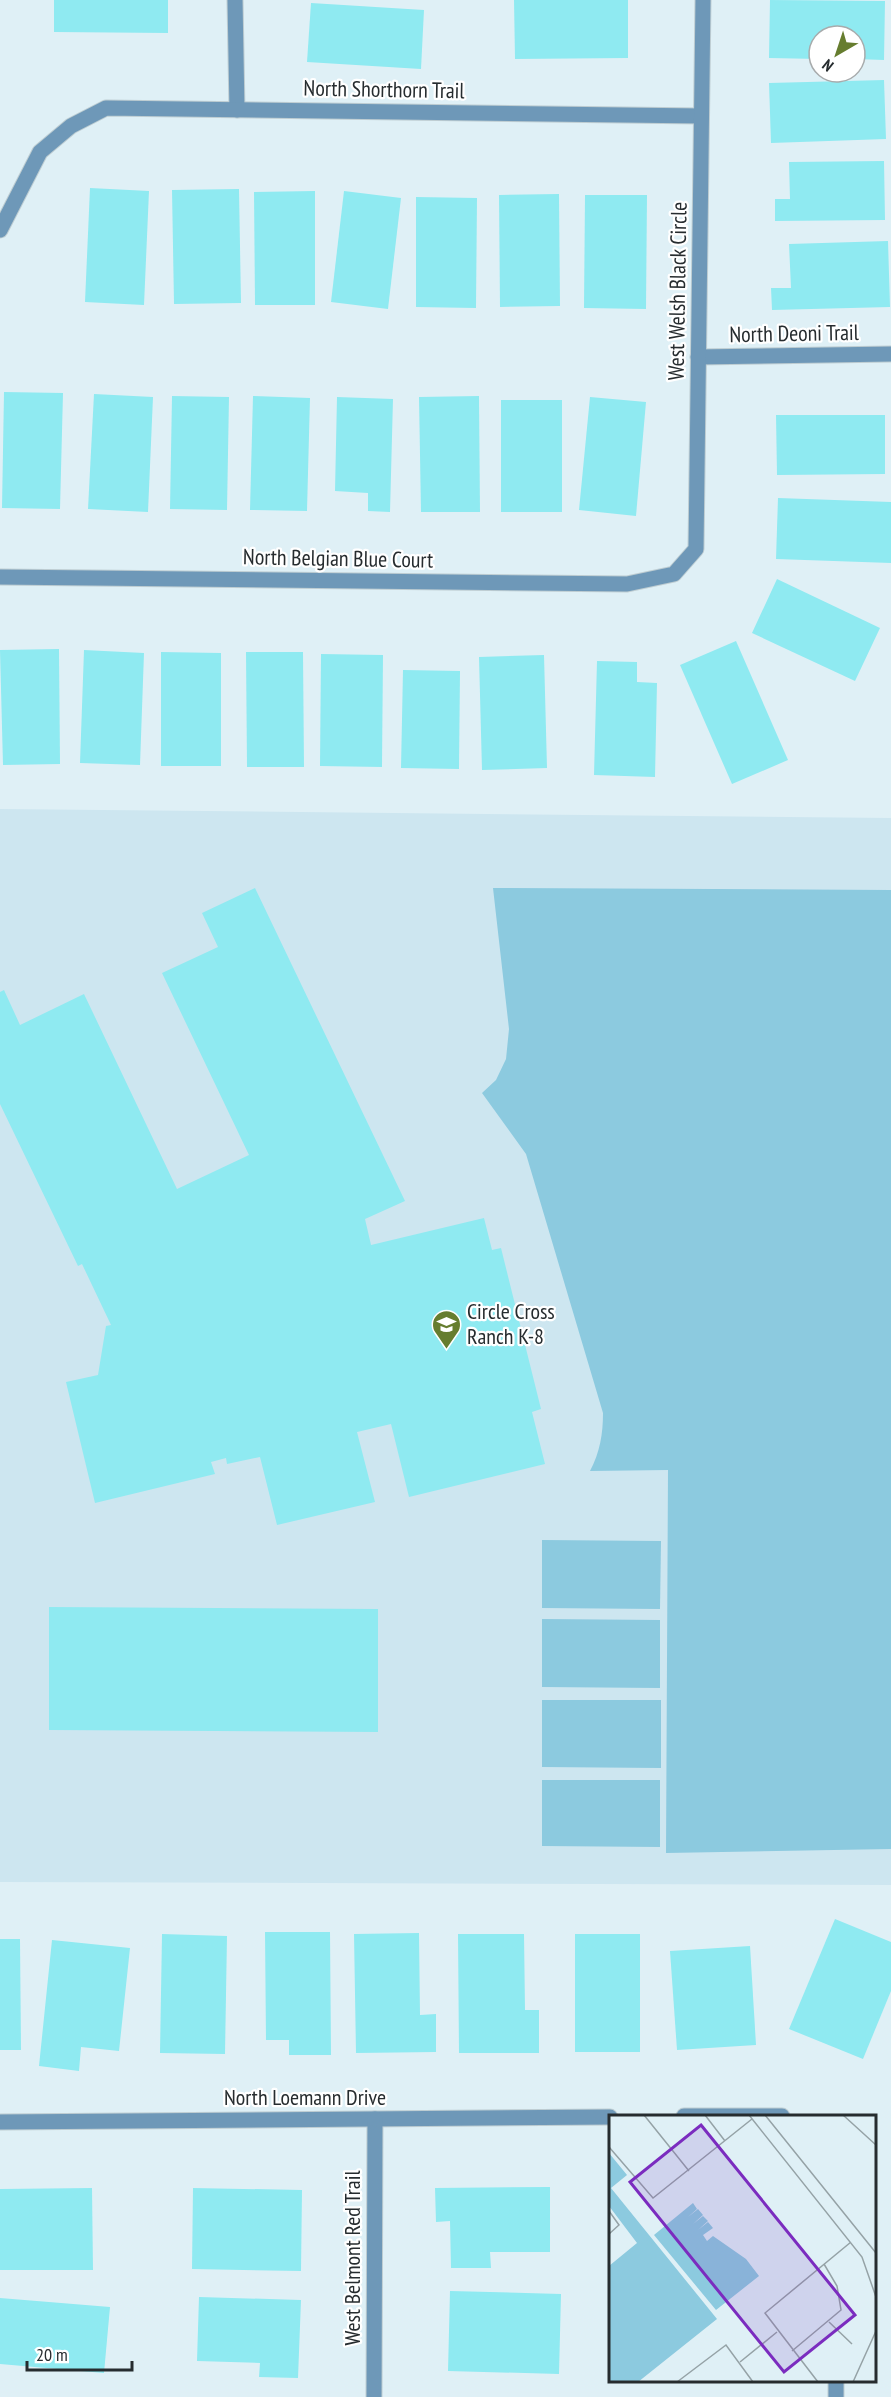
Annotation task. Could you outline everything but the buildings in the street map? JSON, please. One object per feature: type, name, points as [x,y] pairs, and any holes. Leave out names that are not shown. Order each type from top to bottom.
[{"type":"street","points":[[235,0],[237,110]]},
{"type":"street","name":"West Welsh Black Circle","points":[[674,574],[696,549],[703,0]]},
{"type":"street","name":"North Shorthorn Trail","points":[[0,230],[40,152],[70,126],[106,108],[701,116]]},
{"type":"street","name":"North Deoni Trail","points":[[698,357],[891,354]]},
{"type":"street","name":"North Belgian Blue Court","points":[[0,577],[627,584],[674,574]]},
{"type":"street","name":"North Loemann Drive","points":[[0,2122],[609,2117]]},
{"type":"street","name":"West Belmont Red Trail","points":[[374,2397],[375,2119]]},
{"type":"shaded area","name":"Circle Cross Ranch K-8","points":[[0,809],[891,818],[891,1885],[0,1882]]},
{"type":"shaded area","points":[[493,888],[891,890],[891,1849],[666,1853],[668,1470],[590,1471],[600,1443],[603,1413],[526,1154],[482,1093],[496,1080],[506,1059],[509,1029]]},
{"type":"shaded area","points":[[542,1540],[661,1541],[660,1609],[542,1608]]},
{"type":"shaded area","points":[[542,1619],[660,1620],[660,1688],[542,1687]]},
{"type":"shaded area","points":[[542,1700],[661,1700],[661,1768],[542,1767]]},
{"type":"shaded area","points":[[542,1780],[660,1780],[660,1847],[542,1846]]},
{"type":"place","name":"Circle Cross Ranch K-8","points":[[446,1350]]}]
